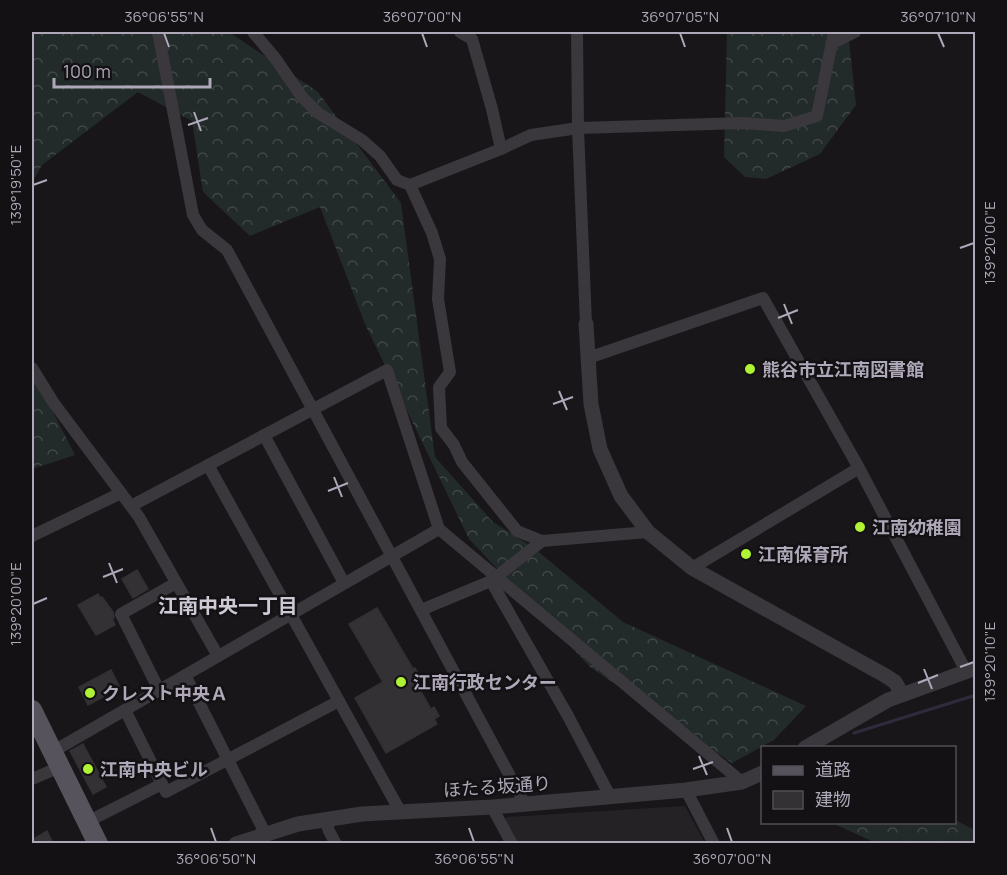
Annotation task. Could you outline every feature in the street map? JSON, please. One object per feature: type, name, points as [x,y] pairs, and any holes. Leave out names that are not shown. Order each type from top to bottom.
[{"type":"main road","points":[[32,710],[98,843]]},
{"type":"street","points":[[158,32],[192,215],[202,230],[227,250],[525,804]]},
{"type":"street","points":[[254,32],[302,97],[318,113],[362,140],[380,156],[397,180],[410,185],[531,135],[578,128],[742,123],[784,126],[817,116],[832,38],[855,32]]},
{"type":"street","points":[[460,32],[474,35],[501,149]]},
{"type":"street","points":[[577,32],[578,128],[591,404],[600,449],[621,496],[648,532],[692,568],[886,676],[895,682],[902,694]]},
{"type":"street","points":[[410,185],[432,233],[440,259],[438,299],[450,372],[439,387],[441,428],[454,445],[462,462],[517,531],[542,541],[648,532]]},
{"type":"street","points":[[588,358],[763,298],[859,468],[971,670],[902,694],[856,717],[807,746]]},
{"type":"street","points":[[32,368],[53,402],[131,506],[218,656]]},
{"type":"street","points":[[131,506],[387,370],[439,529],[494,578],[742,782]]},
{"type":"street","points":[[264,435],[344,583]]},
{"type":"street","points":[[208,465],[400,811]]},
{"type":"street","points":[[692,568],[859,468]]},
{"type":"street","points":[[32,536],[121,493]]},
{"type":"street","points":[[32,779],[124,710],[439,529]]},
{"type":"street","points":[[421,610],[494,578],[542,541]]},
{"type":"street","points":[[494,578],[610,796]]},
{"type":"street","points":[[159,690],[121,614],[176,583]]},
{"type":"street","points":[[185,675],[265,833]]},
{"type":"street","points":[[124,710],[166,792],[339,701]]},
{"type":"street","name":"ほたる坂通り","points":[[236,843],[265,833],[326,819],[400,811],[492,807],[686,790],[742,782],[761,773]]},
{"type":"street","points":[[87,822],[162,784]]},
{"type":"street","points":[[686,790],[714,843]]},
{"type":"street","points":[[492,807],[512,843]]},
{"type":"street","points":[[326,819],[329,831],[336,843]]},
{"type":"shaded area","points":[[685,806],[705,843],[515,843],[503,822],[507,817]]},
{"type":"green space","points":[[32,32],[229,32],[318,92],[401,203],[435,457],[493,522],[534,548],[623,622],[806,706],[774,740],[732,763],[590,667],[469,539],[365,324],[320,207],[250,236],[203,192],[192,121],[138,92],[42,165],[32,183]]},
{"type":"green space","points":[[727,32],[848,32],[856,105],[820,154],[766,179],[745,177],[724,157]]},
{"type":"green space","points":[[32,371],[75,455],[32,469]]},
{"type":"green space","points":[[956,820],[975,830],[975,843],[876,843],[834,824],[956,824]]},
{"type":"building","points":[[137,570],[148,589],[133,598],[122,579]]},
{"type":"building","points":[[98,594],[113,612],[114,618],[112,618],[115,625],[96,635],[78,605]]},
{"type":"building","name":"江南行政センター","points":[[377,608],[413,669],[415,668],[422,680],[416,683],[431,709],[434,707],[439,716],[434,719],[437,724],[386,753],[355,698],[383,682],[349,624]]},
{"type":"building","points":[[111,670],[120,688],[88,705],[79,687]]},
{"type":"building","name":"江南中央ビル","points":[[83,744],[106,787],[93,794],[70,751]]},
{"type":"building","points":[[47,831],[53,843],[32,843],[32,840]]},
{"type":"waterway","points":[[854,733],[976,695]]},
{"type":"place","name":"熊谷市立江南図書館","points":[[750,369]]},
{"type":"place","name":"江南幼稚園","points":[[860,527]]},
{"type":"place","name":"江南保育所","points":[[746,554]]},
{"type":"place","name":"江南行政センター","points":[[401,682]]},
{"type":"place","name":"クレスト中央Ａ","points":[[90,693]]},
{"type":"place","name":"江南中央ビル","points":[[88,769]]},
{"type":"district","name":"江南中央一丁目","points":[[228,605]]}]
